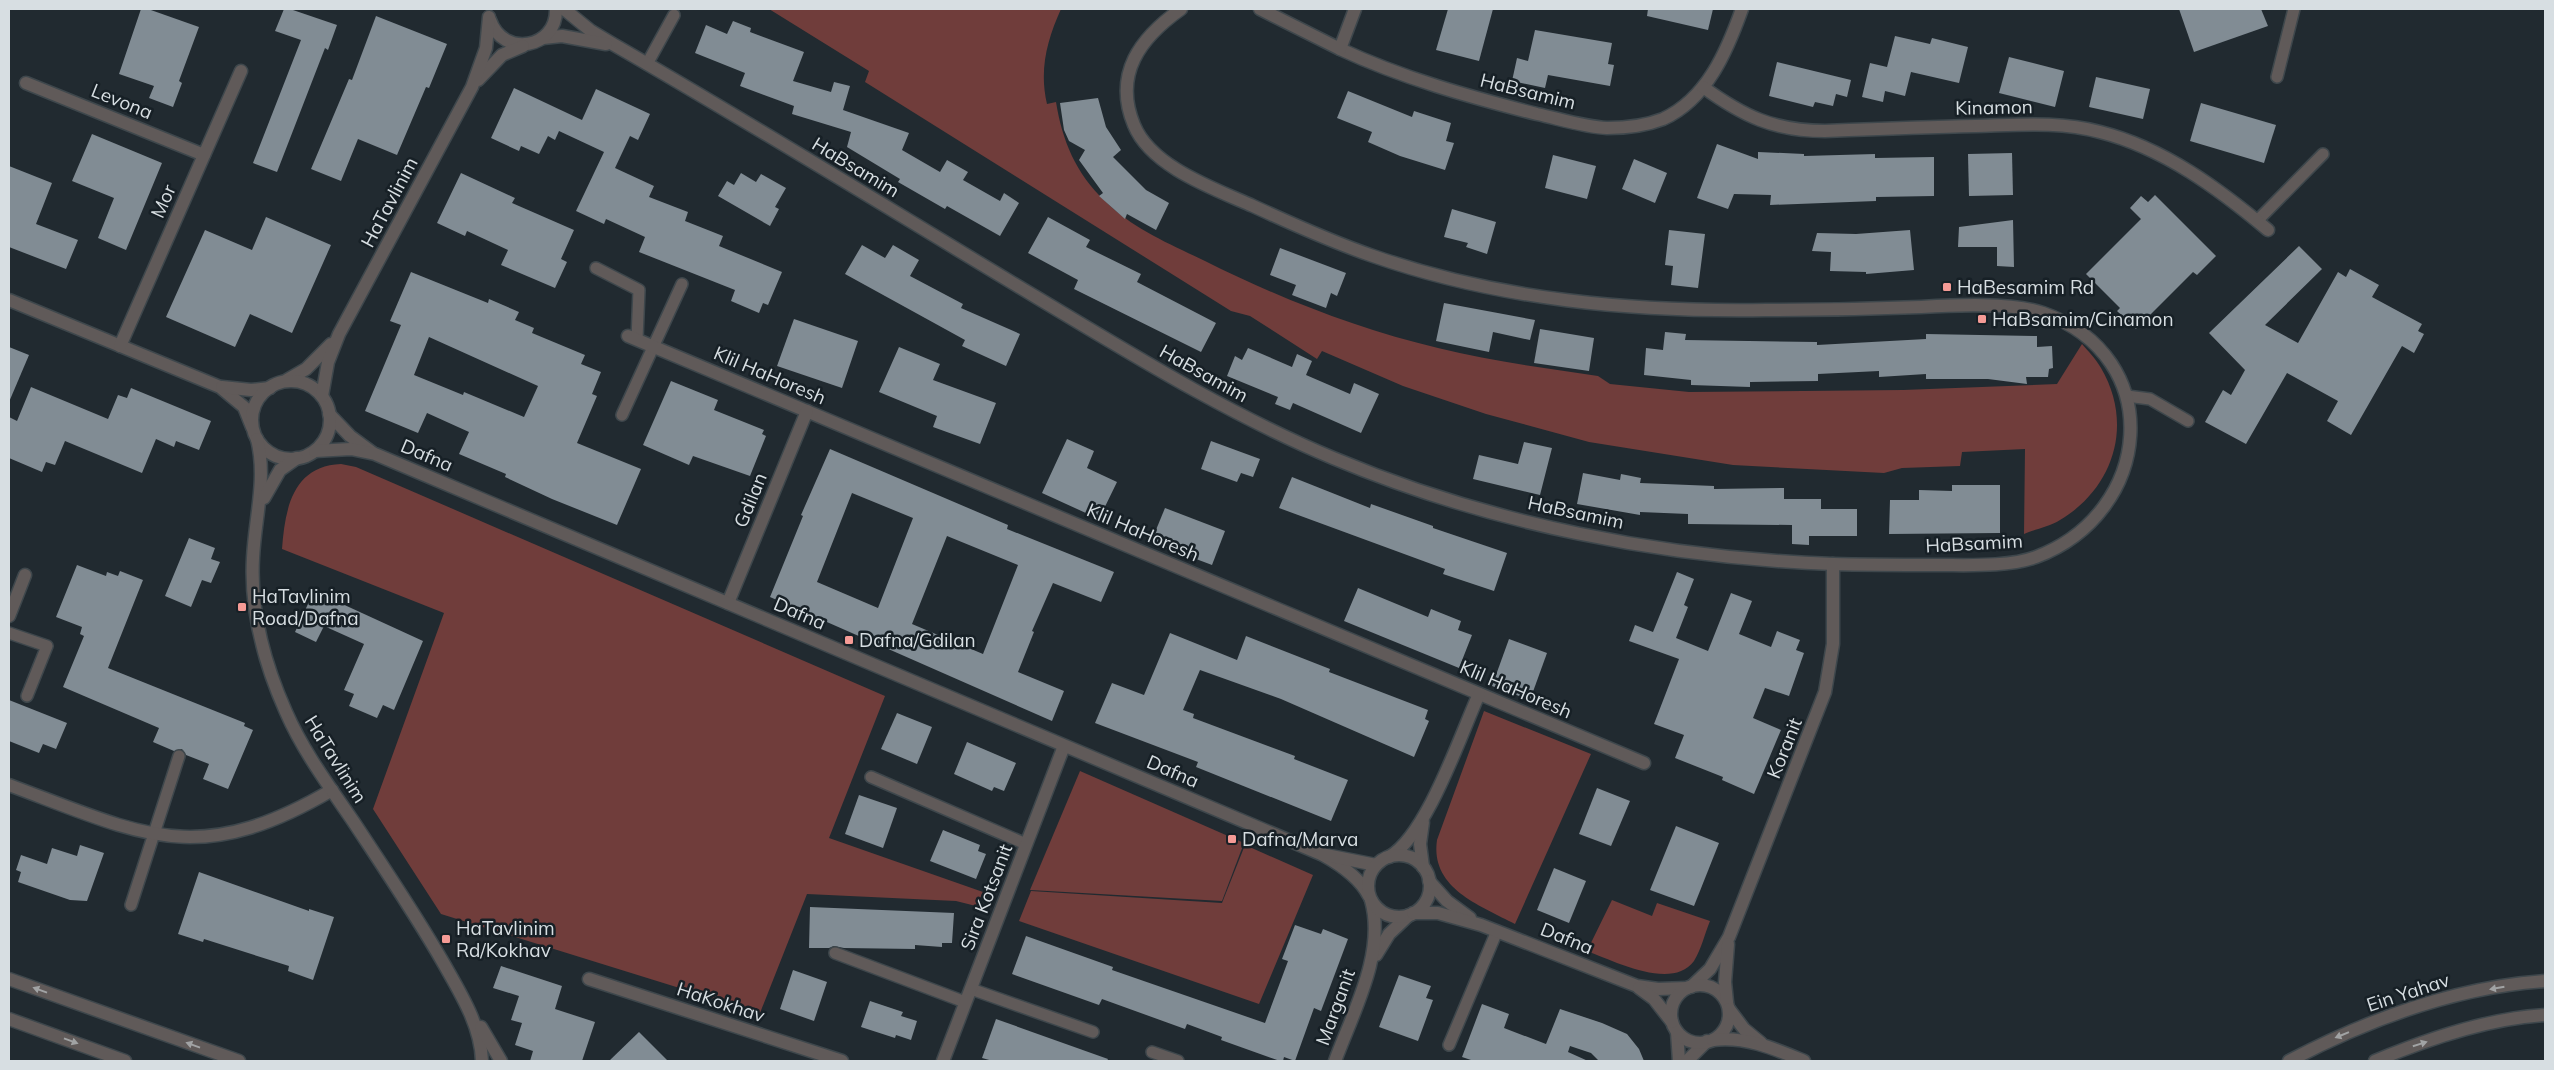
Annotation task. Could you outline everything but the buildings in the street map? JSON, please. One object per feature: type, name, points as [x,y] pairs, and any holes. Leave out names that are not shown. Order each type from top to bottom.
[{"type":"street","points":[[543,38],[553,26],[556,9]]},
{"type":"street","name":"HaBsamim","points":[[564,9],[591,31],[1169,376],[1249,420],[1336,459],[1429,494],[1480,509],[1591,536],[1723,557],[1834,564],[1984,565],[2034,558],[2074,538],[2104,509],[2123,473],[2131,434],[2127,396],[2111,360],[2082,331],[2040,312],[1984,305],[1802,310],[1680,310],[1558,300],[1496,290],[1434,275],[1372,256],[1309,231],[1196,180],[1158,157],[1136,130],[1126,102],[1128,74],[1140,47],[1158,25],[1181,9]]},
{"type":"street","name":"HaBsamim","points":[[1260,9],[1340,49],[1397,72],[1454,91],[1528,111],[1606,128],[1636,126],[1663,118],[1679,110],[1703,87],[1726,52],[1742,9]]},
{"type":"street","points":[[1340,49],[1354,9]]},
{"type":"street","points":[[488,13],[492,28],[503,39],[517,45],[528,44]]},
{"type":"street","name":"HaTavlinim","points":[[322,396],[326,369],[338,334],[472,87],[486,48],[488,13]]},
{"type":"street","name":"HaBsamim","points":[[528,44],[543,38],[562,36],[618,47]]},
{"type":"street","name":"HaTavlinim","points":[[472,87],[502,55],[514,48],[528,44]]},
{"type":"street","name":"Mor","points":[[120,346],[241,71]]},
{"type":"street","name":"Levona","points":[[26,83],[204,155]]},
{"type":"street","name":"Kinamon","points":[[1703,87],[1732,108],[1754,119],[1793,129],[1825,131],[2045,124],[2077,127],[2101,132],[2125,140],[2173,162],[2221,192],[2268,230]]},
{"type":"street","points":[[9,300],[215,385],[246,390],[270,388],[284,382],[297,382],[308,385],[322,396],[329,414],[330,426],[326,437],[315,451],[297,458],[285,458],[274,455],[264,448],[255,433],[249,416],[240,403],[215,385]]},
{"type":"street","name":"HaTavlinim","points":[[284,382],[310,365],[338,334]]},
{"type":"street","name":"Klil HaHoresh","points":[[632,337],[1644,763]]},
{"type":"street","points":[[255,433],[254,408],[259,398],[270,388]]},
{"type":"street","name":"Gdilan","points":[[728,603],[807,411]]},
{"type":"street","name":"Dafna","points":[[329,414],[350,436],[375,454]]},
{"type":"street","name":"HaTavlinim","points":[[255,433],[262,463],[259,508],[252,560],[253,587],[262,640],[285,711],[306,750],[414,914],[501,1061]]},
{"type":"street","name":"Dafna","points":[[315,451],[350,449],[375,454],[1321,854],[1347,871],[1366,889],[1370,898]]},
{"type":"street","name":"HaTavlinim","points":[[259,508],[276,475],[297,458]]},
{"type":"street","name":"Koranit","points":[[1689,987],[1710,969],[1729,937],[1826,692],[1833,644],[1834,564]]},
{"type":"street","points":[[9,616],[25,575]]},
{"type":"street","points":[[1424,818],[1420,844],[1423,867],[1429,880],[1426,899],[1411,914],[1399,917],[1385,914],[1370,898],[1368,882],[1376,865],[1405,844],[1424,818],[1479,694]]},
{"type":"street","name":"Sira Kotsanit","points":[[943,1061],[1064,746]]},
{"type":"street","points":[[9,785],[119,826],[153,835],[191,839],[233,834],[273,820],[332,790]]},
{"type":"street","name":"Dafna","points":[[1321,854],[1376,865]]},
{"type":"street","points":[[1389,857],[1408,856],[1423,867]]},
{"type":"street","name":"Dafna","points":[[1429,880],[1453,906],[1493,929]]},
{"type":"street","name":"Marganit","points":[[1370,898],[1376,929],[1370,966]]},
{"type":"street","name":"Dafna","points":[[1411,914],[1424,912],[1445,914],[1493,929],[1633,984],[1653,989],[1689,987]]},
{"type":"street","name":"Marganit","points":[[1335,1061],[1370,966],[1389,934],[1411,914]]},
{"type":"street","name":"Koranit","points":[[1728,1006],[1725,969],[1729,937]]},
{"type":"street","points":[[9,979],[239,1061]]},
{"type":"street","name":"HaKokhav","points":[[589,979],[842,1061]]},
{"type":"street","name":"Ein Yahav","points":[[2289,1061],[2324,1043],[2391,1015],[2460,994],[2545,981]]},
{"type":"street","name":"Dafna","points":[[1633,984],[1654,998],[1675,1027]]},
{"type":"street","points":[[1679,1061],[1673,1005],[1680,994],[1689,987],[1700,985],[1713,988],[1724,996],[1728,1006],[1744,1029],[1765,1045]]},
{"type":"street","name":"HaTavlinim","points":[[466,1004],[477,1029],[482,1061]]},
{"type":"street","points":[[1687,1061],[1726,1026],[1728,1006]]},
{"type":"street","points":[[2375,1061],[2406,1048],[2473,1028],[2545,1015]]},
{"type":"street","points":[[9,1019],[124,1061]]},
{"type":"street","points":[[1675,1027],[1692,1041],[1728,1039],[1765,1045],[1804,1061]]},
{"type":"lane","points":[[2277,77],[2294,9]]},
{"type":"lane","points":[[647,64],[674,15]]},
{"type":"lane","points":[[2257,221],[2323,154]]},
{"type":"lane","points":[[596,268],[639,290],[632,337]]},
{"type":"lane","points":[[622,415],[682,284]]},
{"type":"lane","points":[[2127,396],[2150,399],[2188,421]]},
{"type":"lane","points":[[9,632],[47,646],[27,696]]},
{"type":"lane","points":[[130,905],[179,756]]},
{"type":"lane","points":[[871,777],[1026,844]]},
{"type":"lane","points":[[1450,1045],[1493,929]]},
{"type":"lane","points":[[835,953],[966,1002]]},
{"type":"lane","points":[[971,989],[1093,1032]]},
{"type":"lane","points":[[1152,1052],[1178,1061]]},
{"type":"shaded area","points":[[769,9],[1061,9],[1048,44],[1044,67],[1047,104],[1056,102],[1066,143],[1078,168],[1095,191],[1128,220],[1165,242],[1261,288],[1378,332],[1477,357],[1598,376],[1610,384],[1689,392],[1903,390],[2057,384],[2082,344],[2099,365],[2111,389],[2116,411],[2117,432],[2113,453],[2105,473],[2094,491],[2079,507],[2056,522],[2024,534],[2025,449],[1962,452],[1960,466],[1902,468],[1884,473],[1733,465],[1589,442],[1486,414],[1403,386],[1322,351],[1317,359],[1250,316],[1231,311],[865,82],[869,71]]},
{"type":"shaded area","points":[[341,464],[356,467],[885,696],[829,838],[983,892],[976,906],[956,901],[807,894],[760,1013],[441,914],[373,809],[444,613],[282,549],[289,505],[302,481],[312,472]]},
{"type":"shaded area","points":[[1484,711],[1591,754],[1515,924],[1487,910],[1460,893],[1449,883],[1441,871],[1437,857],[1437,840]]},
{"type":"shaded area","points":[[1080,771],[1244,843],[1222,901],[1030,890]]},
{"type":"shaded area","points":[[1245,845],[1313,875],[1259,1004],[1019,921],[1031,891],[1222,903]]},
{"type":"shaded area","points":[[1612,900],[1652,916],[1657,903],[1710,921],[1694,961],[1684,970],[1672,974],[1658,974],[1642,971],[1587,951]]},
{"type":"place","name":"HaBesamim Rd","points":[[1947,287]]},
{"type":"place","name":"HaBsamim/Cinamon","points":[[1982,319]]},
{"type":"place","name":"HaTavlinim Road/Dafna","points":[[242,607]]},
{"type":"place","name":"Dafna/Gdilan","points":[[849,640]]},
{"type":"place","name":"Dafna/Marva","points":[[1232,839]]},
{"type":"place","name":"HaTavlinim Rd/Kokhav","points":[[446,939]]}]
